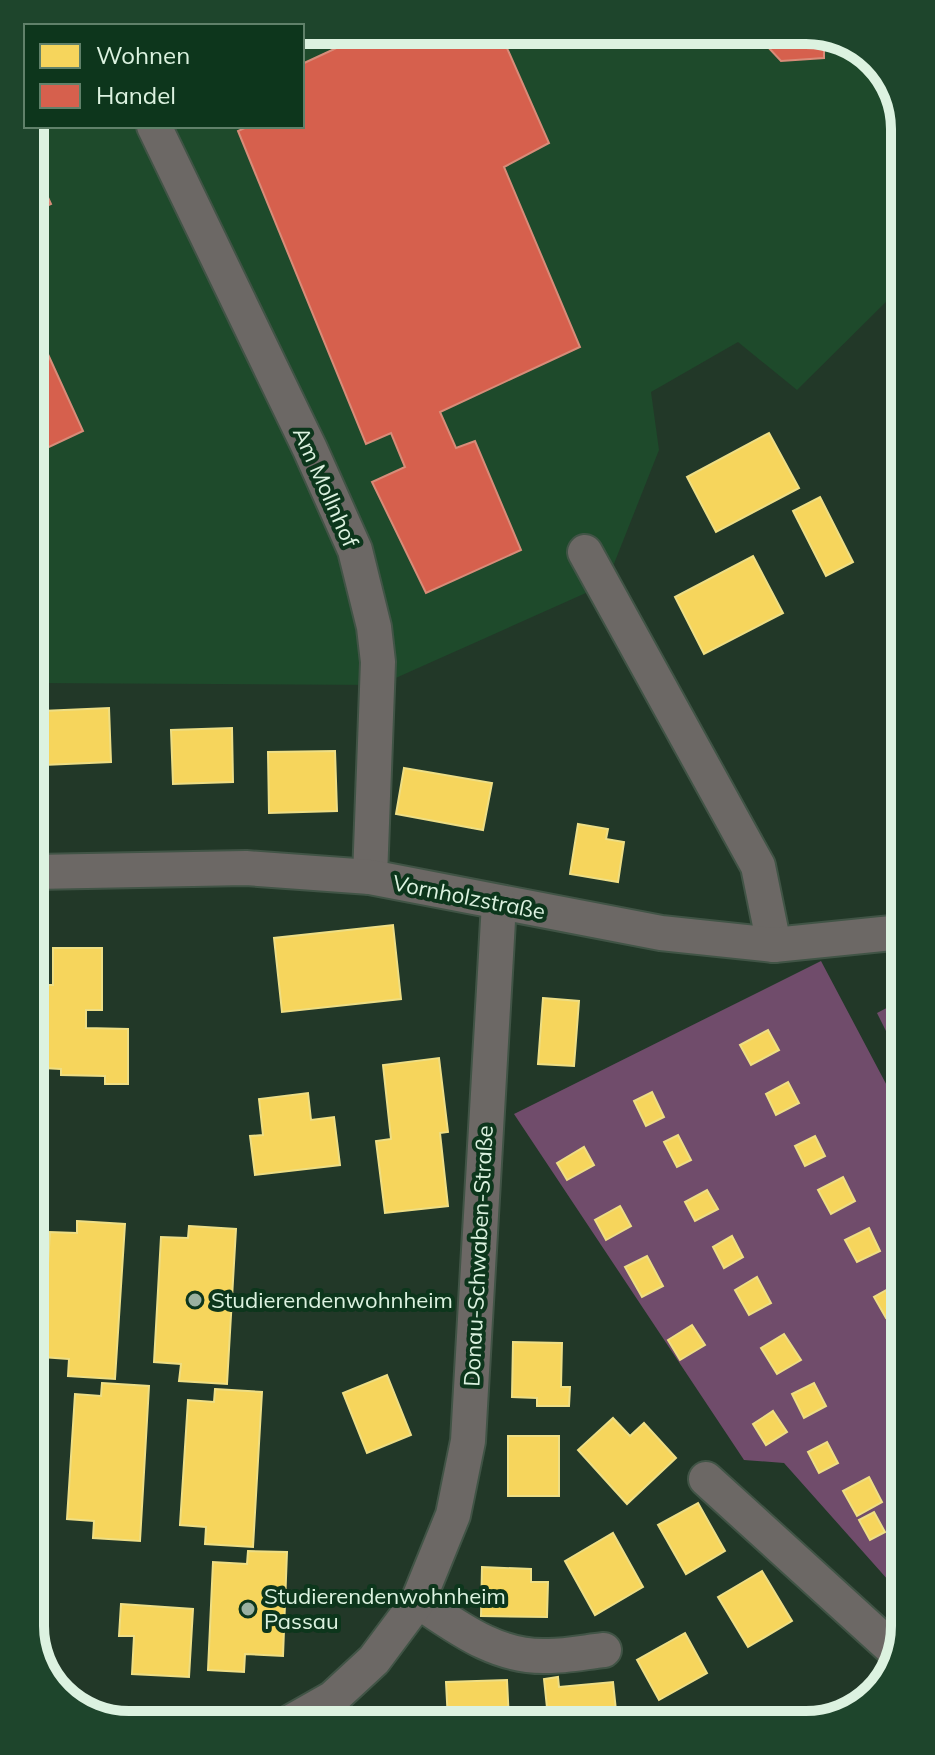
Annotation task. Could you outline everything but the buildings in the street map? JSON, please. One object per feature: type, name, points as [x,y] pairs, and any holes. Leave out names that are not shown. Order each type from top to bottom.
[{"type":"street","name":"Am Mollnhof","points":[[155,128],[310,449],[355,550],[374,627],[378,662],[370,877]]},
{"type":"street","points":[[585,552],[758,866],[774,945]]},
{"type":"street","name":"Vornholzstraße","points":[[44,872],[246,868],[370,877],[661,933],[774,945],[891,933]]},
{"type":"street","name":"Donau-Schwaben-Straße","points":[[310,1711],[333,1698],[374,1660],[418,1601],[453,1515],[468,1441],[499,903]]},
{"type":"street","points":[[706,1479],[888,1645]]},
{"type":"street","points":[[418,1601],[469,1636],[507,1651],[547,1657],[604,1650]]},
{"type":"shaded area","points":[[304,44],[812,44],[834,48],[853,58],[880,86],[889,112],[891,297],[797,390],[738,342],[651,392],[659,450],[606,584],[380,685],[44,683],[44,128],[304,128]]},
{"type":"shaded area","points":[[821,961],[891,1093],[891,1583],[784,1463],[744,1460],[514,1114]]},
{"type":"shaded area","points":[[891,1006],[891,1041],[877,1013]]},
{"type":"place","name":"Studierendenwohnheim","points":[[195,1300]]},
{"type":"place","name":"Studierendenwohnheim Passau","points":[[248,1609]]}]
